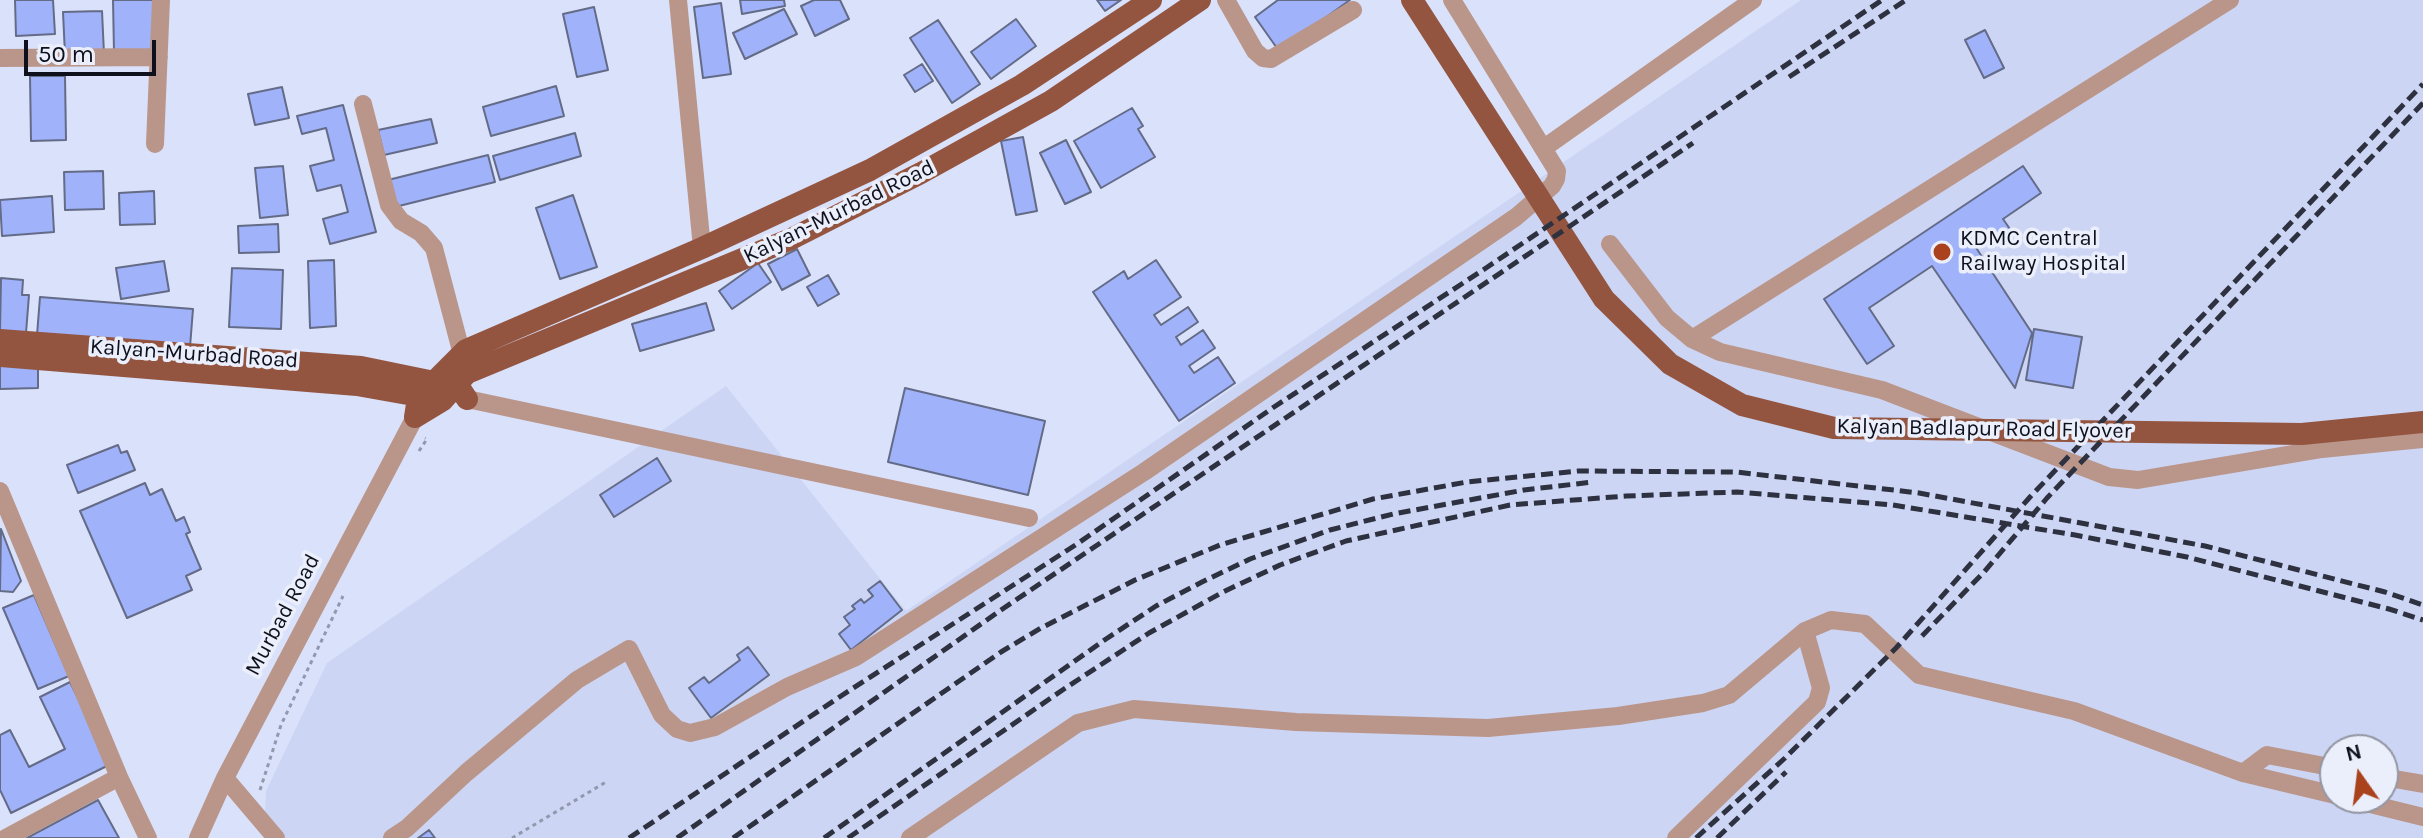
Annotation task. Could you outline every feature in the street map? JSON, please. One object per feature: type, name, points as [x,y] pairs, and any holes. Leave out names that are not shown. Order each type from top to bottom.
[{"type":"main road","name":"Kalyan-Murbad Road","points":[[446,388],[702,248],[870,170],[961,122],[1151,0]]},
{"type":"main road","name":"Kalyan-Murbad Road","points":[[0,340],[86,354],[302,371],[357,385],[446,388],[791,239],[921,173],[1051,101],[1200,0]]},
{"type":"main road","name":"Kalyan Badlapur Road Flyover","points":[[1412,0],[1604,299],[1670,364],[1742,405],[1834,428],[2302,434],[2423,422]]},
{"type":"main road","name":"Kalyan-Murbad Road","points":[[0,356],[86,354]]},
{"type":"street","points":[[155,144],[161,0]]},
{"type":"street","points":[[678,0],[702,248]]},
{"type":"street","points":[[392,838],[577,680],[629,649],[662,715],[677,729],[690,733],[715,727],[787,687],[856,657],[1144,472],[1516,217],[1552,186],[1557,171],[1452,0]]},
{"type":"street","points":[[1544,148],[1753,0]]},
{"type":"street","points":[[1692,339],[2230,0]]},
{"type":"street","points":[[1234,3],[1255,51],[1263,58],[1271,59],[1353,10]]},
{"type":"street","points":[[0,58],[159,57]]},
{"type":"street","points":[[363,104],[389,205],[401,221],[421,233],[434,248],[446,388],[1029,518]]},
{"type":"street","points":[[1610,244],[1667,318],[1692,339],[1720,352],[1882,390],[2109,477],[2138,480],[2322,449],[2423,439]]},
{"type":"street","name":"Murbad Road","points":[[198,838],[225,778],[446,388]]},
{"type":"street","points":[[0,491],[5,514],[148,838]]},
{"type":"street","points":[[910,838],[1078,723],[1134,709],[1296,722],[1488,728],[1618,716],[1703,703],[1729,695],[1805,631],[1831,620],[1865,624],[1919,675],[2074,711],[2243,773],[2319,791]]},
{"type":"street","points":[[1676,838],[1817,702],[1821,688],[1805,631]]},
{"type":"street","points":[[2243,773],[2267,755],[2319,765]]},
{"type":"street","points":[[6,838],[119,777]]},
{"type":"street","points":[[225,778],[276,838]]},
{"type":"street","points":[[2399,780],[2423,784]]},
{"type":"street","points":[[2399,811],[2423,817]]},
{"type":"path","points":[[258,796],[281,725],[348,585]]},
{"type":"path","points":[[512,838],[606,782]]},
{"type":"shaded area","points":[[1801,0],[2423,0],[2423,838],[264,838],[266,791],[327,663],[726,386],[906,611]]},
{"type":"building","points":[[15,0],[53,0],[55,34],[16,36]]},
{"type":"building","points":[[113,0],[154,0],[155,51],[114,52]]},
{"type":"building","points":[[740,0],[784,0],[785,6],[742,14]]},
{"type":"building","points":[[814,0],[840,0],[849,19],[815,36],[801,6]]},
{"type":"building","points":[[1097,0],[1121,0],[1105,11]]},
{"type":"building","points":[[1278,0],[1350,0],[1279,51],[1255,17]]},
{"type":"building","points":[[721,3],[731,74],[703,78],[694,7]]},
{"type":"building","points":[[594,7],[608,70],[577,77],[563,14]]},
{"type":"building","points":[[784,9],[797,34],[745,59],[733,33]]},
{"type":"building","points":[[102,11],[104,54],[65,55],[63,12]]},
{"type":"building","points":[[1016,19],[1036,46],[991,79],[971,52]]},
{"type":"building","points":[[938,20],[980,84],[952,103],[910,38]]},
{"type":"building","points":[[1985,30],[2004,68],[1984,78],[1965,40]]},
{"type":"building","points":[[922,64],[933,81],[915,92],[904,75]]},
{"type":"building","points":[[30,76],[65,76],[66,140],[31,141]]},
{"type":"building","points":[[556,86],[564,116],[491,136],[483,107]]},
{"type":"building","points":[[282,87],[289,118],[255,125],[248,94]]},
{"type":"building","points":[[343,105],[376,232],[330,244],[323,219],[348,212],[341,185],[317,191],[310,166],[334,160],[326,128],[302,134],[297,116]]},
{"type":"building","points":[[1132,108],[1143,126],[1138,129],[1155,157],[1101,188],[1074,141]]},
{"type":"building","points":[[431,119],[437,143],[384,155],[378,130]]},
{"type":"building","points":[[575,133],[581,156],[500,180],[493,156]]},
{"type":"building","points":[[1023,137],[1037,211],[1016,215],[1001,141]]},
{"type":"building","points":[[1066,140],[1091,192],[1065,204],[1040,153]]},
{"type":"building","points":[[488,155],[495,182],[395,207],[388,180]]},
{"type":"building","points":[[283,166],[288,215],[260,218],[255,168]]},
{"type":"building","points":[[2023,166],[2041,193],[2003,219],[2012,232],[1994,244],[1985,231],[1971,240],[2032,333],[2015,388],[1932,266],[1869,308],[1894,346],[1867,364],[1824,299]]},
{"type":"building","points":[[103,171],[104,209],[65,210],[64,172]]},
{"type":"building","points":[[154,191],[155,224],[120,225],[119,193]]},
{"type":"building","points":[[573,195],[597,267],[560,279],[536,208]]},
{"type":"building","points":[[52,196],[54,232],[2,236],[0,200]]},
{"type":"building","points":[[278,224],[279,252],[239,253],[238,226]]},
{"type":"building","points":[[797,249],[810,275],[782,290],[768,264]]},
{"type":"building","points":[[334,260],[336,326],[310,328],[308,261]]},
{"type":"building","points":[[1156,260],[1181,297],[1154,315],[1161,325],[1188,307],[1198,322],[1176,337],[1181,345],[1203,330],[1215,348],[1189,366],[1194,373],[1218,357],[1235,383],[1179,421],[1093,292],[1124,271],[1128,279]]},
{"type":"building","points":[[164,261],[169,291],[121,299],[116,268]]},
{"type":"building","points":[[758,263],[771,282],[732,309],[719,291]]},
{"type":"building","points":[[232,268],[283,270],[281,329],[229,327]]},
{"type":"building","points":[[828,275],[839,294],[818,306],[807,287]]},
{"type":"building","points":[[1,278],[23,280],[22,295],[29,295],[26,333],[0,331]]},
{"type":"building","points":[[40,297],[193,309],[190,347],[37,335]]},
{"type":"building","points":[[706,303],[714,330],[640,351],[632,324]]},
{"type":"building","points":[[2034,329],[2082,337],[2073,388],[2026,380]]},
{"type":"building","points":[[0,360],[38,362],[38,388],[0,389]]},
{"type":"building","points":[[905,388],[1045,421],[1028,495],[888,462]]},
{"type":"building","points":[[118,445],[121,453],[127,451],[135,470],[78,493],[67,465]]},
{"type":"building","points":[[657,458],[671,481],[614,517],[600,495]]},
{"type":"building","points":[[145,483],[150,495],[162,489],[176,521],[184,517],[190,532],[186,534],[201,569],[186,576],[192,590],[127,618],[80,511]]},
{"type":"building","points":[[1,529],[21,581],[13,592],[0,591]]},
{"type":"building","points":[[880,581],[902,610],[851,650],[839,634],[850,625],[844,617],[855,609],[852,606],[861,599],[864,603],[873,596],[868,590]]},
{"type":"building","points":[[34,595],[69,676],[38,689],[3,608]]},
{"type":"building","points":[[748,647],[769,675],[711,718],[689,688],[704,677],[709,683],[740,660],[737,655]]},
{"type":"building","points":[[70,682],[111,764],[11,813],[0,790],[0,735],[10,730],[29,767],[65,749],[40,697]]},
{"type":"building","points":[[98,800],[119,838],[27,838]]},
{"type":"building","points":[[429,830],[435,838],[418,838]]},
{"type":"railway","points":[[629,838],[841,696],[1077,544],[1274,407],[1486,268],[1882,0]]},
{"type":"railway","points":[[1789,77],[1906,0]]},
{"type":"railway","points":[[1696,838],[1785,758],[1896,648],[2030,497],[2423,84]]},
{"type":"railway","points":[[1922,636],[1984,572],[2047,498],[2423,103]]},
{"type":"railway","points":[[677,838],[1001,610],[1693,143]]},
{"type":"railway","points":[[733,838],[1001,652],[1135,580],[1220,545],[1373,499],[1467,482],[1578,471],[1736,472],[1919,493],[2205,546],[2385,592],[2423,605]]},
{"type":"railway","points":[[824,838],[1156,606],[1250,559],[1330,530],[1393,514],[1524,490],[1593,482]]},
{"type":"railway","points":[[848,838],[1149,633],[1223,592],[1280,565],[1346,541],[1510,505],[1737,492],[1893,505],[2187,557],[2423,620]]},
{"type":"railway","points":[[1717,838],[1786,772]]},
{"type":"place","name":"KDMC Central Railway Hospital","points":[[1942,252]]}]
